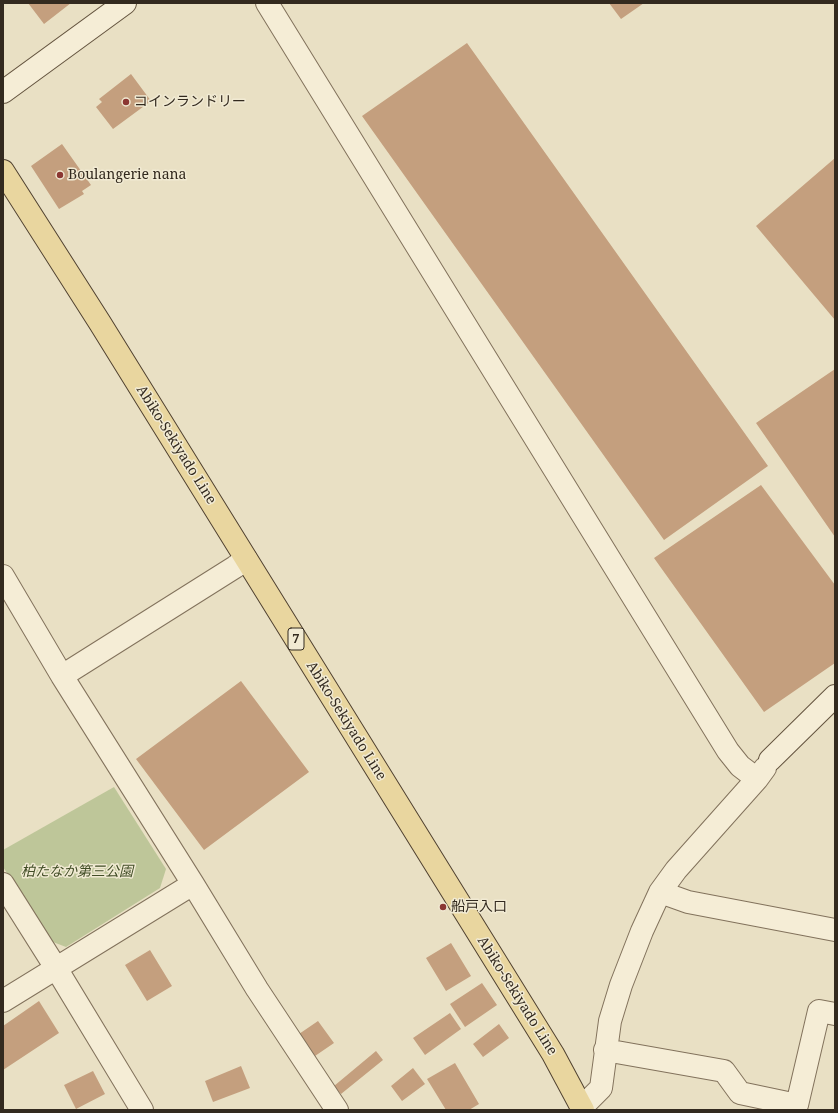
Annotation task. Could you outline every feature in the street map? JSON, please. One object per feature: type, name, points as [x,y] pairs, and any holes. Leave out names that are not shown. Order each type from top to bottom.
[{"type":"main road","name":"Abiko-Sekiyado Line","points":[[3,171],[100,323],[553,1054],[583,1108]]},
{"type":"street","points":[[3,92],[124,3]]},
{"type":"street","points":[[267,3],[728,751],[740,766],[757,779]]},
{"type":"street","points":[[62,676],[246,559]]},
{"type":"street","points":[[3,576],[62,676],[193,884],[257,989],[337,1110]]},
{"type":"street","points":[[583,1108],[601,1088],[610,1021],[621,985],[642,931],[660,892],[676,870],[757,779],[770,760],[835,696]]},
{"type":"street","points":[[3,884],[142,1110]]},
{"type":"street","points":[[3,1001],[193,884]]},
{"type":"street","points":[[660,892],[688,902],[835,930]]},
{"type":"street","points":[[605,1050],[724,1071],[740,1093],[797,1105],[819,1011],[835,1014]]},
{"type":"green space","name":"柏たなか第三公園","points":[[114,787],[166,869],[160,888],[66,947],[53,942],[3,867],[3,850]]},
{"type":"building","points":[[28,3],[71,3],[44,24]]},
{"type":"building","points":[[609,3],[644,3],[621,19]]},
{"type":"building","points":[[467,43],[768,466],[664,540],[362,116]]},
{"type":"building","name":"コインランドリー","points":[[131,74],[151,101],[113,129],[96,107],[102,102],[99,99]]},
{"type":"building","name":"Boulangerie nana","points":[[62,144],[91,185],[82,191],[84,194],[59,209],[31,166]]},
{"type":"building","points":[[835,158],[835,320],[756,226]]},
{"type":"building","points":[[835,369],[835,537],[756,423]]},
{"type":"building","points":[[761,485],[835,585],[835,663],[764,712],[654,558]]},
{"type":"building","points":[[241,681],[309,772],[204,850],[136,759]]},
{"type":"building","points":[[451,943],[471,976],[446,991],[426,958]]},
{"type":"building","points":[[150,950],[172,986],[147,1001],[125,965]]},
{"type":"building","points":[[482,983],[497,1005],[465,1027],[450,1004]]},
{"type":"building","points":[[39,1001],[59,1033],[3,1070],[3,1026]]},
{"type":"building","points":[[450,1013],[461,1029],[425,1055],[413,1038]]},
{"type":"building","points":[[318,1021],[334,1043],[315,1056],[299,1034]]},
{"type":"building","points":[[499,1024],[509,1038],[483,1057],[473,1044]]},
{"type":"building","points":[[376,1051],[383,1060],[341,1094],[334,1086]]},
{"type":"building","points":[[455,1063],[479,1104],[469,1110],[446,1110],[427,1079]]},
{"type":"building","points":[[241,1066],[250,1088],[213,1102],[205,1081]]},
{"type":"building","points":[[413,1068],[425,1084],[402,1101],[391,1086]]},
{"type":"building","points":[[93,1071],[105,1094],[76,1109],[64,1085]]},
{"type":"place","name":"コインランドリー","points":[[126,102]]},
{"type":"place","name":"Boulangerie nana","points":[[60,175]]},
{"type":"place","name":"船戸入口","points":[[443,907]]}]
